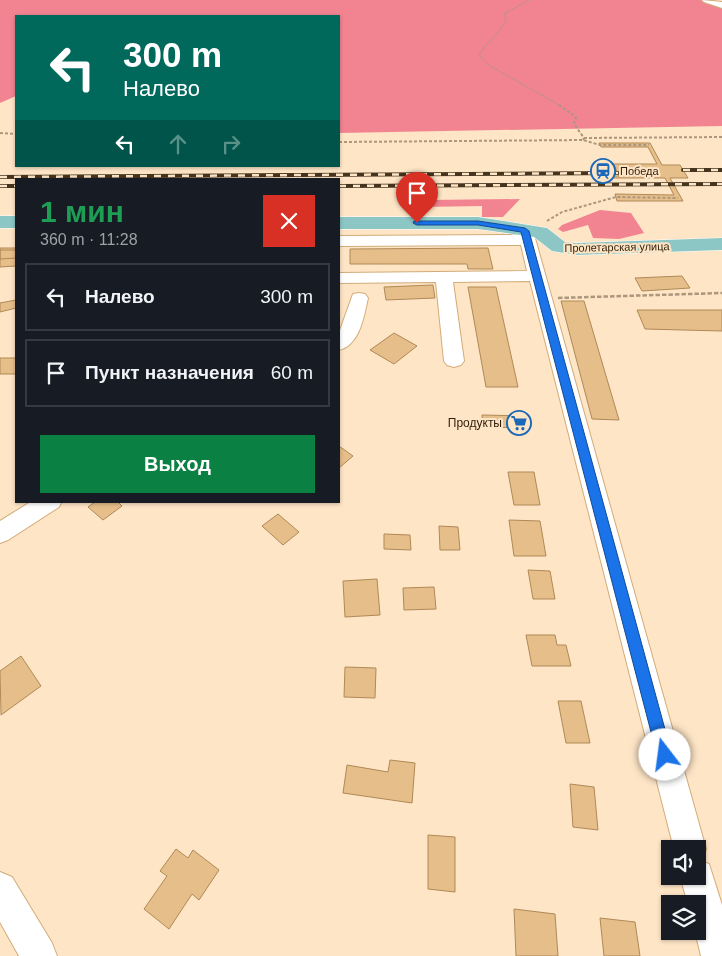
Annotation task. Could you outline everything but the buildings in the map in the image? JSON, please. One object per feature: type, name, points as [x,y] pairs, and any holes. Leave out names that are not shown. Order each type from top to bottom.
[{"type":"main road","points":[[0,222],[15,222]]},
{"type":"main road","name":"Пролетарская улица","points":[[340,232],[478,223],[540,232],[559,248],[722,244]]},
{"type":"street","points":[[707,0],[722,5]]},
{"type":"street","points":[[532,232],[540,287],[688,840]]},
{"type":"street","points":[[340,278],[444,277],[540,287]]},
{"type":"street","points":[[444,277],[454,362]]},
{"type":"street","points":[[340,343],[354,325],[359,298]]},
{"type":"street","points":[[0,533],[48,503]]},
{"type":"street","points":[[699,885],[719,956]]},
{"type":"street","points":[[0,889],[39,956]]},
{"type":"path","points":[[529,0],[504,14],[506,18],[502,31],[486,42],[479,56],[490,66],[576,116],[574,124],[584,139],[600,145],[648,145]]},
{"type":"path","points":[[0,132],[15,134]]},
{"type":"path","points":[[340,142],[722,137]]},
{"type":"path","points":[[532,232],[562,212],[616,198],[678,198]]},
{"type":"path","points":[[540,287],[722,293]]},
{"type":"shaded area","points":[[0,0],[704,0],[722,6],[722,126],[340,133],[340,15],[15,15],[15,96],[0,103]]},
{"type":"shaded area","points":[[520,199],[503,217],[482,217],[482,206],[423,207],[428,200]]},
{"type":"shaded area","points":[[600,210],[631,213],[644,233],[619,239],[593,238],[588,225],[563,232],[558,229],[562,225]]},
{"type":"railway","points":[[683,170],[722,170]]},
{"type":"railway","points":[[0,177],[618,173]]},
{"type":"railway","points":[[340,186],[722,184]]},
{"type":"railway","points":[[0,186],[15,186]]},
{"type":"place","name":"Победа","points":[[603,171]]},
{"type":"place","name":"Продукты","points":[[519,423]]},
{"type":"route","points":[[417,223],[478,223],[525,231],[665,755]]}]
